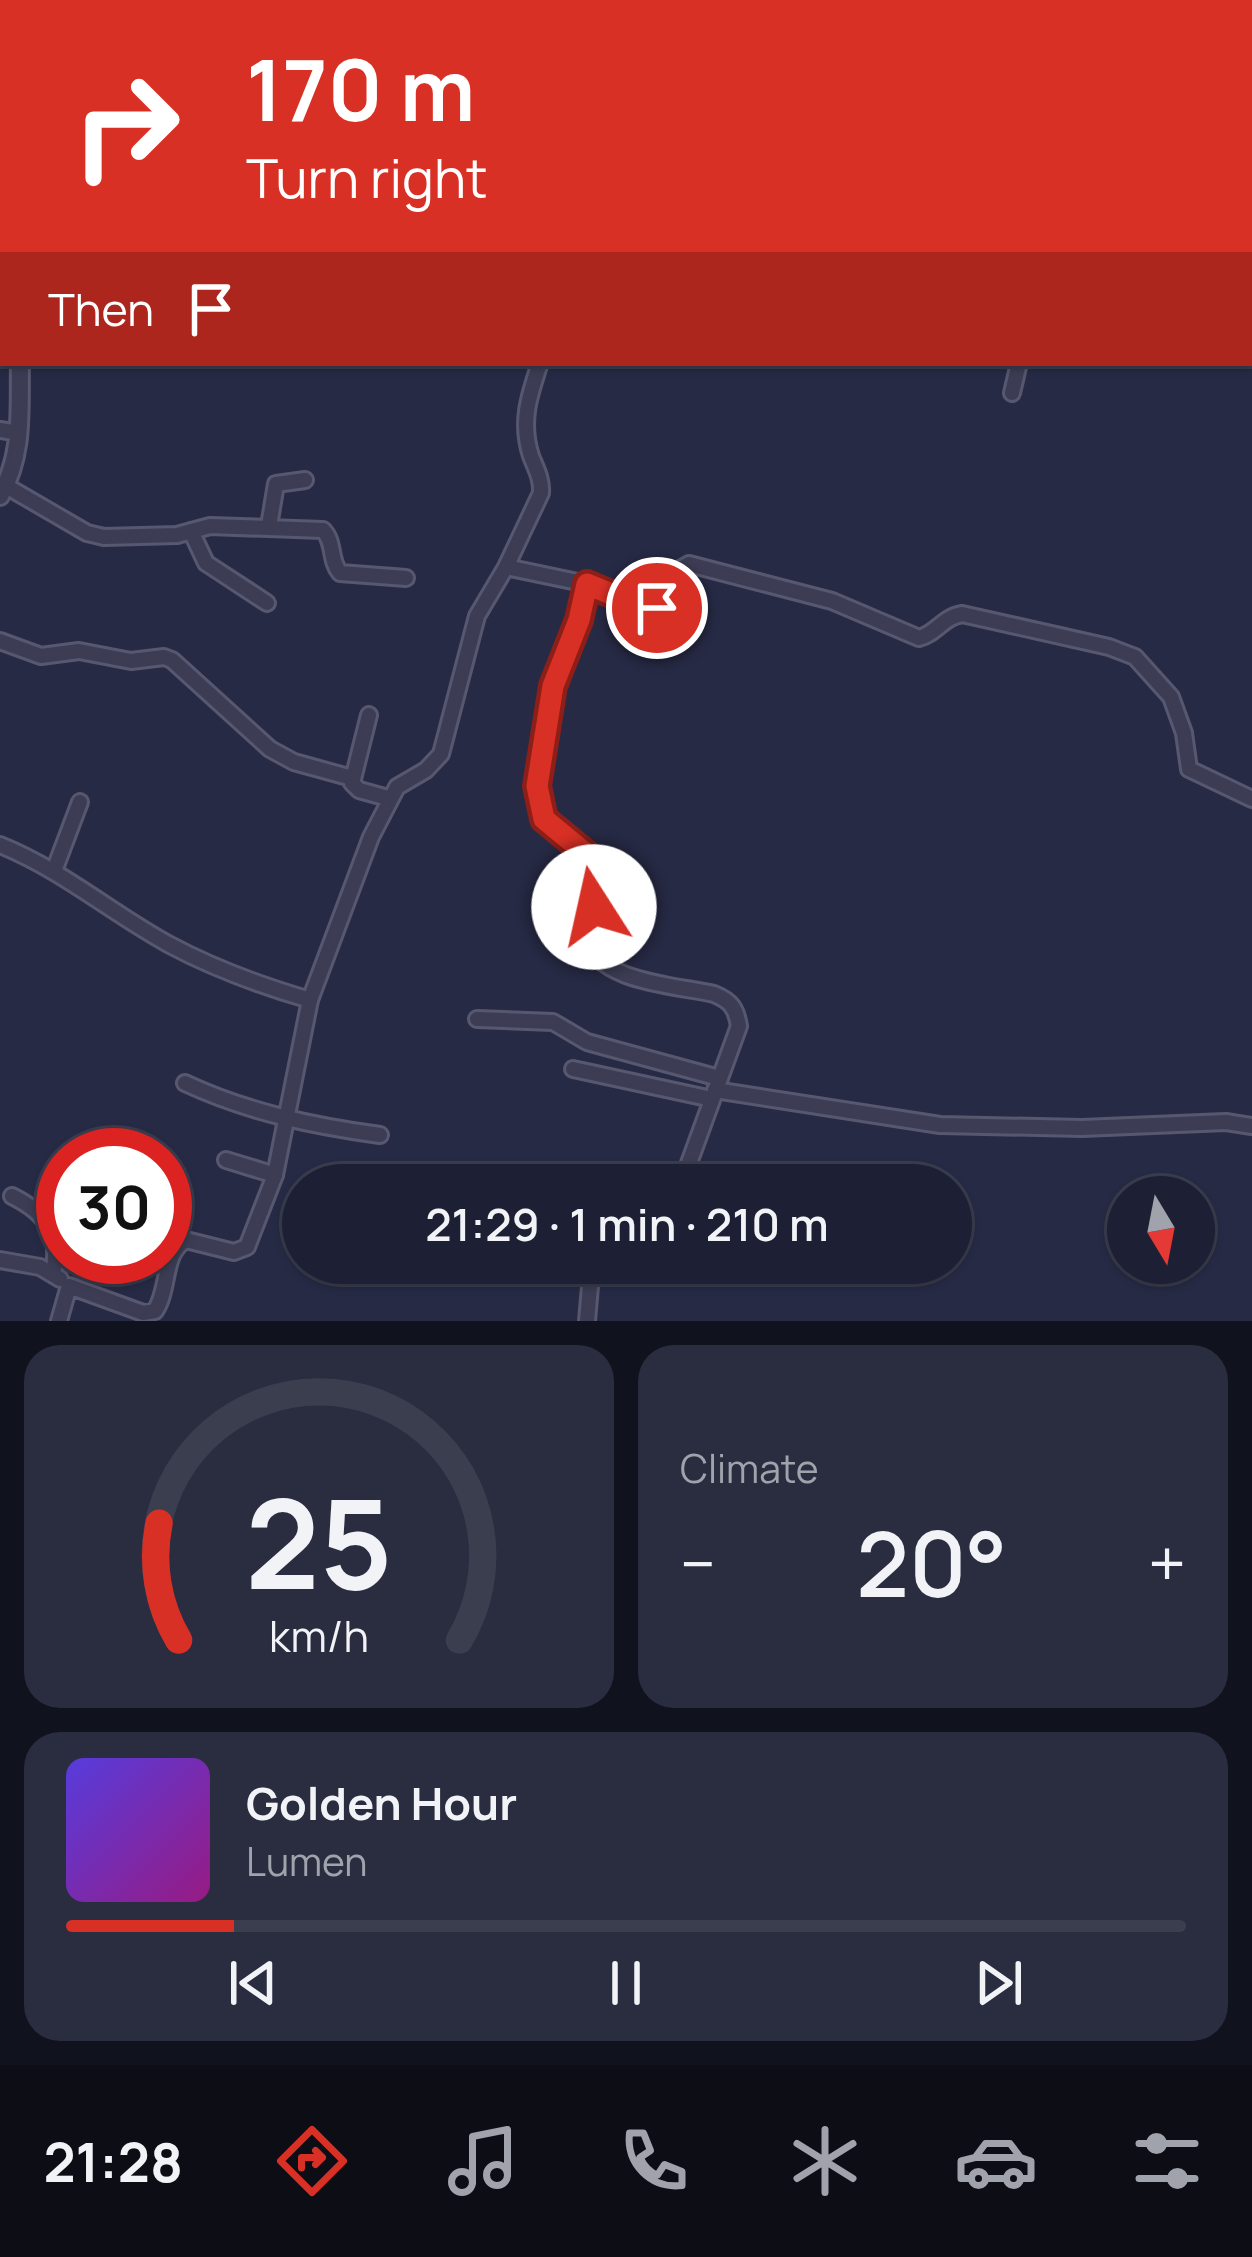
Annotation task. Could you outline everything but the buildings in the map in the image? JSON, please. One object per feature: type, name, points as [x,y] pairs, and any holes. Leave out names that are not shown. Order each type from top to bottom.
[{"type":"street","points":[[20,366],[20,433],[14,470],[3,491],[104,538],[210,526],[323,530],[340,573],[406,578]]},
{"type":"street","points":[[66,1284],[157,1315],[172,1252],[181,1242],[233,1252],[247,1247],[275,1174],[310,1000],[388,798],[441,754],[477,616],[541,493],[525,431],[525,412],[540,366]]},
{"type":"street","points":[[1012,393],[1018,366]]},
{"type":"street","points":[[0,430],[20,433]]},
{"type":"street","points":[[268,526],[276,484],[305,480]]},
{"type":"street","points":[[191,531],[206,563],[267,603]]},
{"type":"street","points":[[506,567],[587,584],[650,610],[657,608],[680,569],[689,565],[832,601],[919,638],[944,619],[962,614],[1126,652],[1154,674],[1171,697],[1184,733],[1189,769],[1252,799]]},
{"type":"street","points":[[587,584],[579,620],[553,686],[538,802],[550,827],[596,862],[599,876],[590,938],[597,960],[613,972],[714,994],[736,1010],[739,1026],[688,1164]]},
{"type":"street","points":[[0,640],[41,656],[79,651],[131,661],[172,660],[270,749],[295,762],[352,778],[359,790],[388,798]]},
{"type":"street","points":[[352,778],[369,715]]},
{"type":"street","points":[[54,871],[80,802]]},
{"type":"street","points":[[0,845],[54,871],[169,944],[253,983],[310,1000]]},
{"type":"street","points":[[477,1018],[554,1022],[587,1042],[715,1089]]},
{"type":"street","points":[[573,1069],[940,1124],[1082,1128],[1226,1122],[1252,1126]]},
{"type":"street","points":[[185,1083],[229,1104],[336,1130],[380,1135]]},
{"type":"street","points":[[226,1160],[275,1174]]},
{"type":"street","points":[[12,1196],[36,1214]]},
{"type":"street","points":[[0,1260],[36,1266]]},
{"type":"street","points":[[587,1321],[590,1284]]},
{"type":"street","points":[[59,1321],[69,1286]]},
{"type":"route","points":[[594,907],[599,876],[596,862],[550,827],[538,802],[553,686],[579,620],[587,584],[650,610],[657,608]]}]
